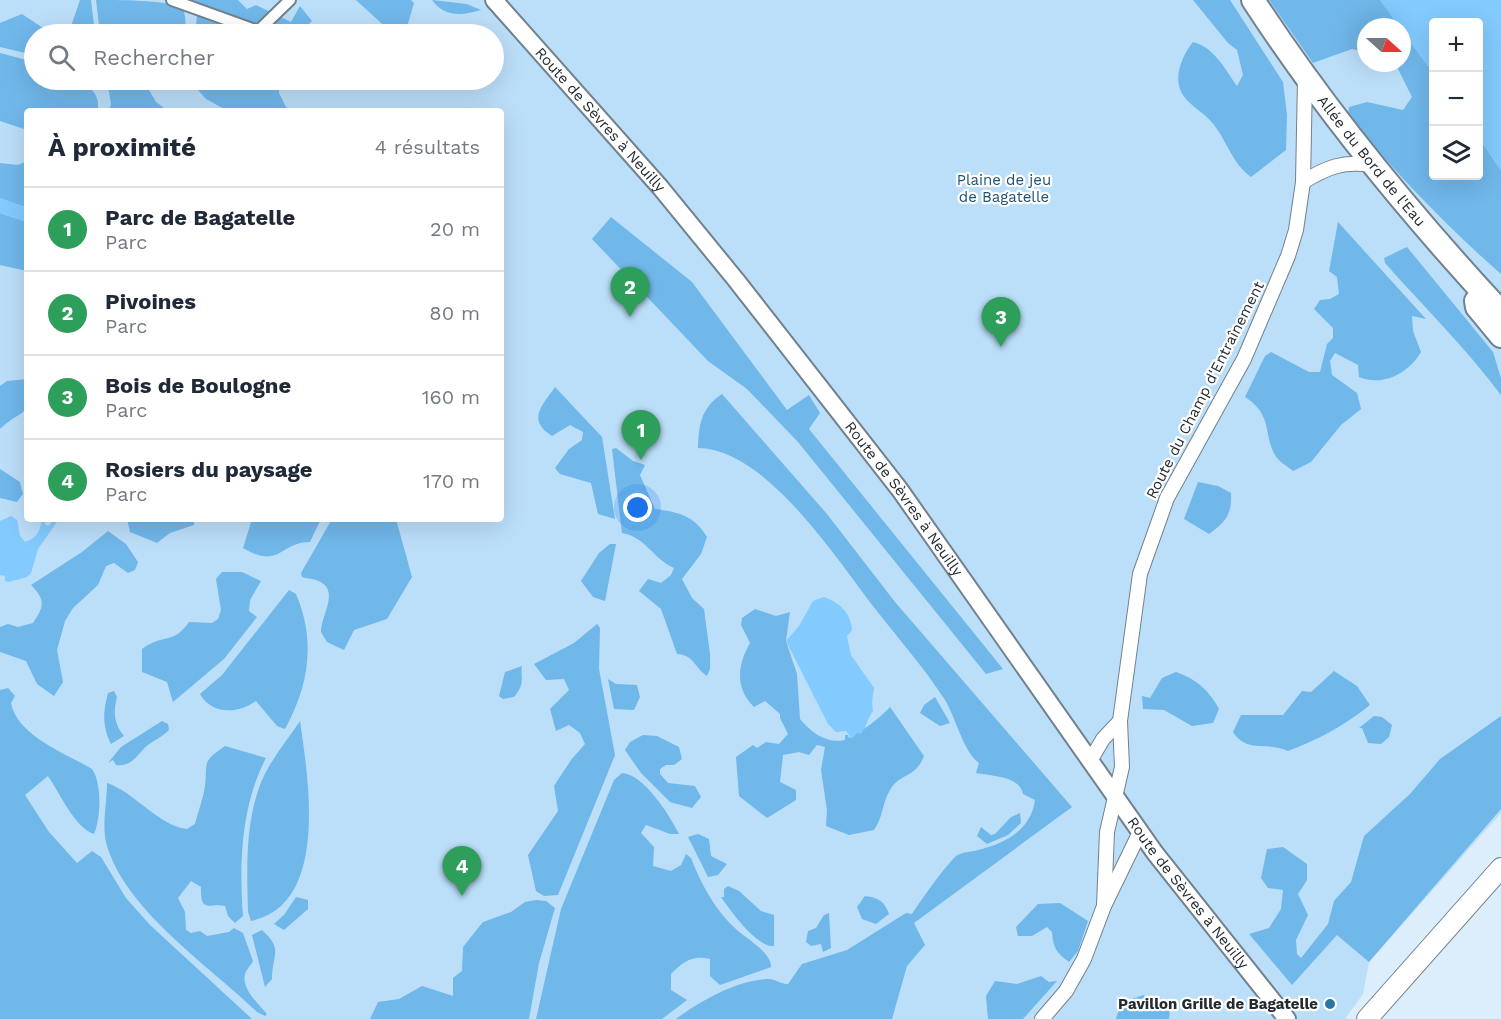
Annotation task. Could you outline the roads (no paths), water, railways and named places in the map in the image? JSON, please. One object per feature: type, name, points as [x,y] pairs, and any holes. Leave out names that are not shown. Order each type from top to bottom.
[{"type":"main road","name":"Allée du Bord de l'Eau","points":[[1253,0],[1305,79],[1371,165],[1501,312]]},
{"type":"main road","points":[[1472,281],[1501,295]]},
{"type":"main road","points":[[1472,281],[1477,307],[1501,336]]},
{"type":"main road","points":[[1367,1019],[1501,868]]},
{"type":"street","points":[[172,0],[239,24]]},
{"type":"street","points":[[265,24],[290,0]]},
{"type":"street","name":"Route de Sèvres à Neuilly","points":[[494,0],[660,187],[900,490],[1140,832],[1287,1019]]},
{"type":"street","name":"Route du Champ d'Entraînement","points":[[1104,906],[1107,832],[1122,767],[1120,721],[1140,574],[1167,498],[1244,359],[1280,279],[1296,230],[1303,182],[1305,79]]},
{"type":"street","points":[[1303,182],[1332,165],[1344,163],[1371,165]]},
{"type":"street","points":[[1090,761],[1103,739],[1120,721]]},
{"type":"street","name":"Route du Champ d'Entraînement","points":[[1042,1019],[1066,991],[1084,959],[1104,906],[1140,832]]},
{"type":"place","name":"Pivoines","points":[[630,317]]},
{"type":"place","name":"Bois de Boulogne","points":[[1001,347]]},
{"type":"place","name":"Parc de Bagatelle","points":[[641,460]]},
{"type":"place","name":"Rosiers du paysage","points":[[462,896]]},
{"type":"place","name":"Pavillon Grille de Bagatelle","points":[[1330,1004]]},
{"type":"park label","name":"Plaine de jeu de Bagatelle","points":[[1004,188]]}]
